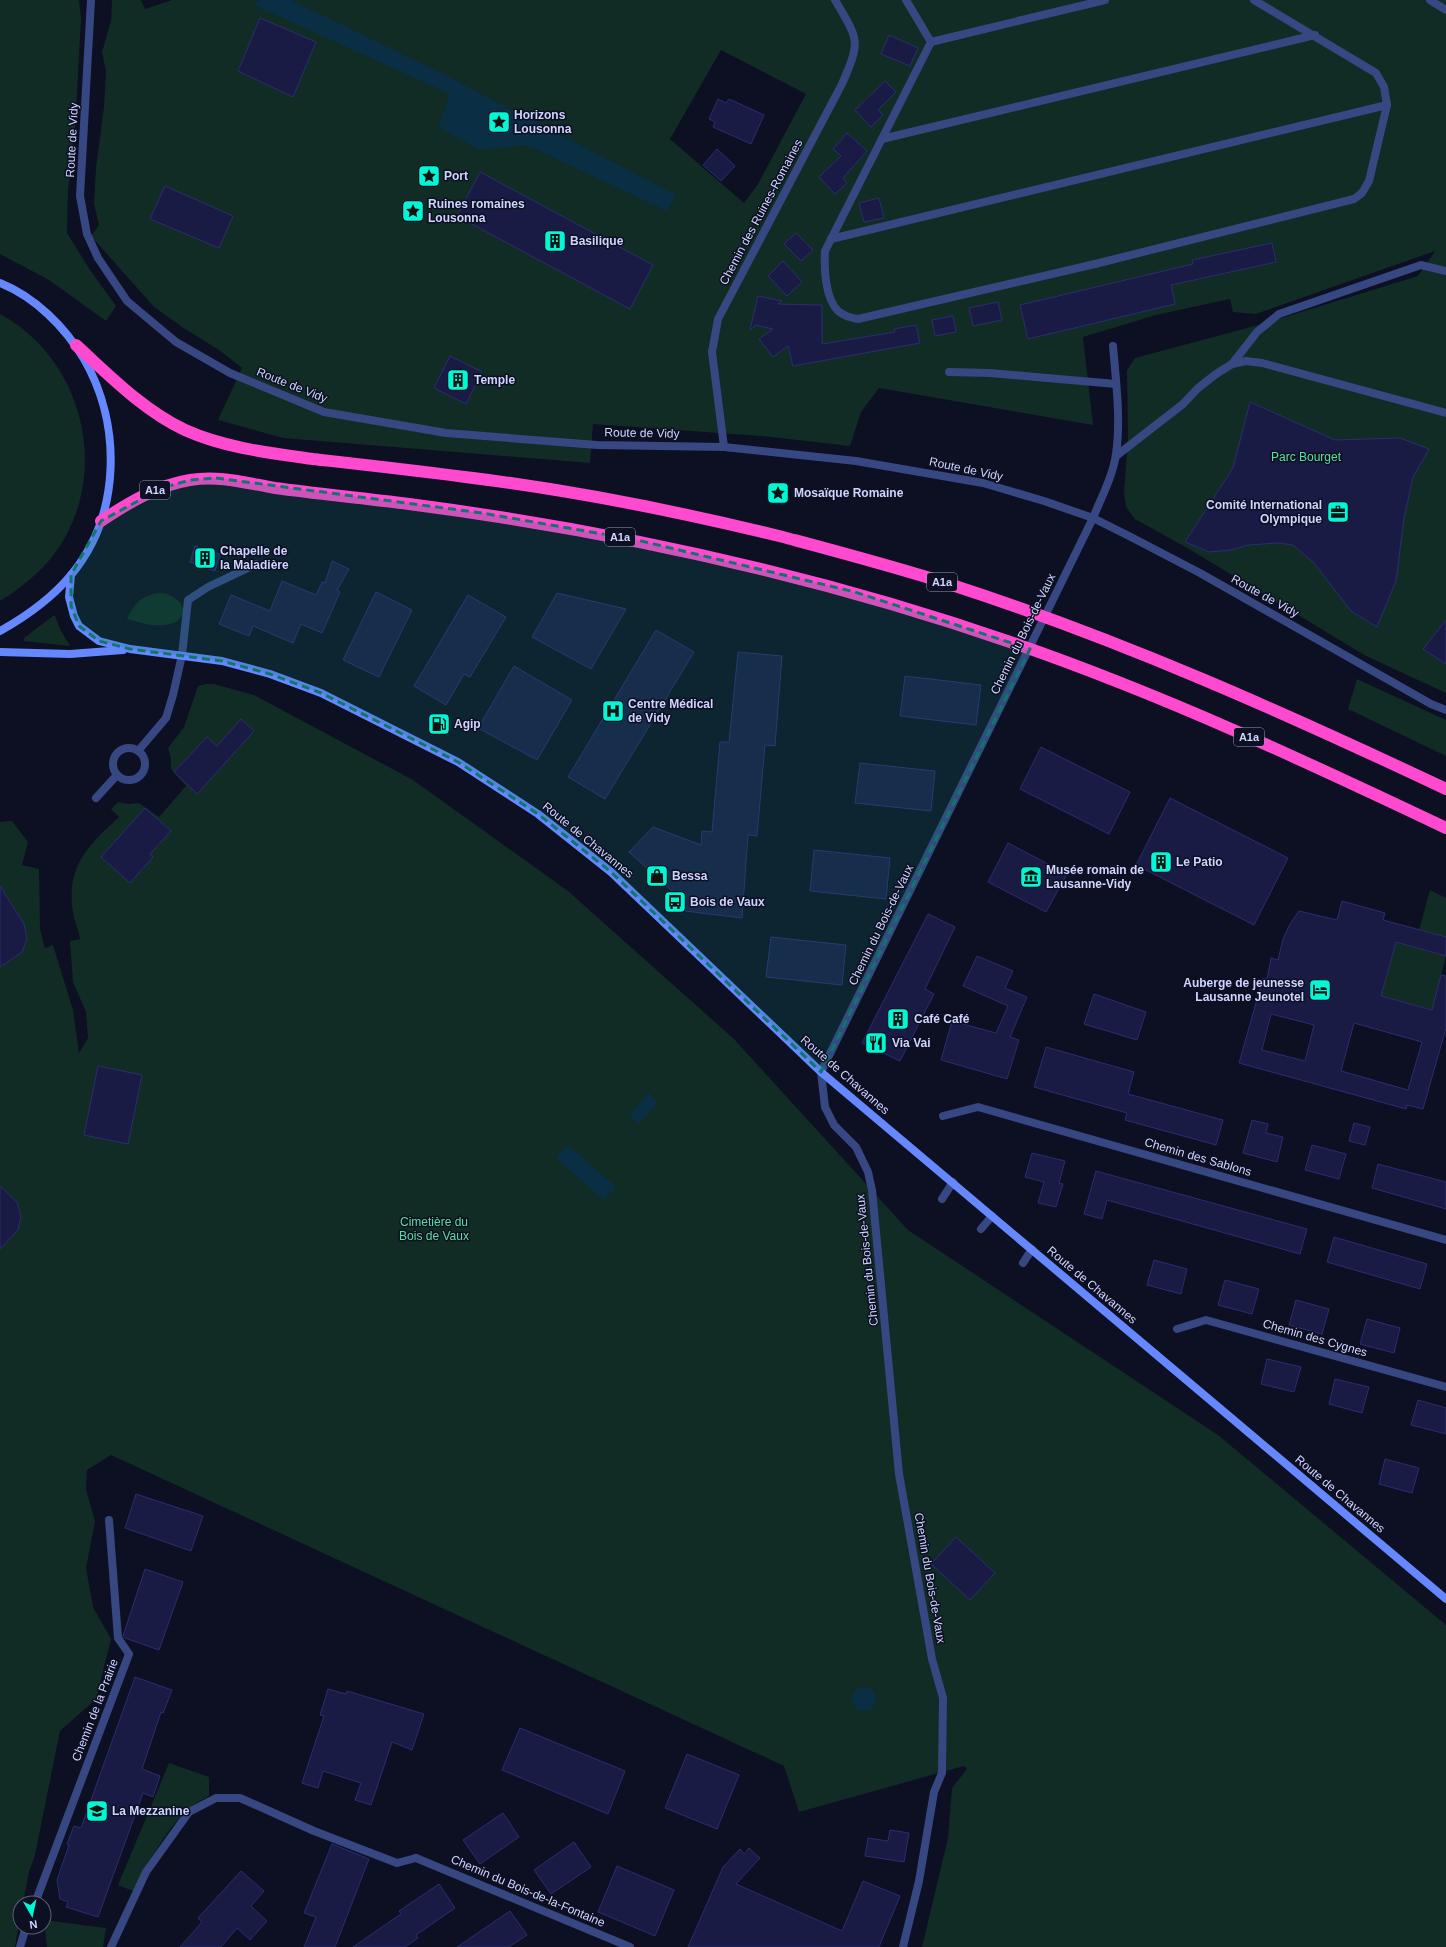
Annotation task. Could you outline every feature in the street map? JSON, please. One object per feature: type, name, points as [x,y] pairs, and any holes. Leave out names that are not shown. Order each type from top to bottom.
[{"type":"highway","name":"A1a","points":[[76,345],[152,412],[188,431],[212,440],[244,448],[303,457],[542,488],[703,519],[782,537],[869,561],[950,584],[1154,659],[1219,686],[1446,789]]},
{"type":"highway","name":"A1a","points":[[101,521],[121,507],[162,488],[190,480],[232,479],[276,488],[516,518],[637,540],[774,571],[855,592],[1047,655],[1184,709],[1271,747],[1446,828]]},
{"type":"main road","points":[[0,283],[30,300],[55,320],[76,345],[94,377],[106,412],[112,448],[110,485],[101,521],[83,558],[71,575],[45,602],[21,620],[0,631]]},
{"type":"main road","name":"Route de Chavannes","points":[[71,575],[71,606],[79,626],[99,641],[130,649],[222,661],[270,674],[321,693],[458,762],[524,804],[611,872],[821,1072],[1446,1599]]},
{"type":"main road","name":"Route de Chavannes","points":[[0,652],[70,654],[130,649]]},
{"type":"street","name":"Route de Vidy","points":[[91,0],[80,196],[87,234],[98,258],[127,301],[176,342],[230,373],[324,412],[446,433],[597,445],[724,447],[856,461],[983,483],[1044,501],[1093,518],[1200,573],[1431,704],[1446,710]]},
{"type":"street","name":"Chemin des Ruines-Romaines","points":[[724,447],[712,352],[718,319],[842,84],[855,54],[854,32],[835,0]]},
{"type":"street","points":[[906,0],[931,42]]},
{"type":"street","points":[[1105,0],[931,42],[825,251],[824,266],[832,300],[838,311],[848,317],[858,319],[1095,264],[1354,199],[1362,193],[1369,181],[1387,105],[1384,87],[1376,73],[1315,35],[1254,0]]},
{"type":"street","points":[[1430,0],[1446,10]]},
{"type":"street","points":[[882,139],[1315,35]]},
{"type":"street","points":[[832,239],[1387,105]]},
{"type":"street","points":[[1116,456],[1183,404],[1197,389],[1232,364],[1257,332],[1279,314],[1421,265],[1446,271]]},
{"type":"street","name":"Chemin du Bois-de-Vaux","points":[[903,1947],[919,1881],[934,1792],[942,1773],[943,1698],[932,1659],[899,1474],[872,1190],[868,1172],[856,1147],[834,1125],[825,1107],[821,1072],[1093,518],[1116,456],[1118,432],[1116,384],[1112,346]]},
{"type":"street","points":[[1232,364],[1262,362],[1412,400],[1446,413]]},
{"type":"street","points":[[949,372],[990,373],[1116,384]]},
{"type":"street","points":[[138,751],[166,718],[182,655],[188,600],[208,587],[256,564]]},
{"type":"street","points":[[126,748],[138,751],[144,759],[144,770],[141,774],[127,780],[118,775],[113,766],[114,756],[126,748]]},
{"type":"street","points":[[96,798],[118,775]]},
{"type":"street","name":"Chemin des Sablons","points":[[943,1116],[978,1107],[1446,1240]]},
{"type":"street","points":[[942,1199],[953,1182]]},
{"type":"street","points":[[981,1229],[992,1216]]},
{"type":"street","points":[[1023,1263],[1032,1249]]},
{"type":"street","name":"Chemin des Cygnes","points":[[1177,1329],[1206,1320],[1446,1387]]},
{"type":"street","name":"Chemin de la Prairie","points":[[38,1895],[129,1654],[118,1638],[109,1520]]},
{"type":"street","name":"Chemin du Bois-de-la-Fontaine","points":[[111,1947],[146,1872],[189,1812],[216,1798],[240,1798],[314,1831],[396,1863],[416,1858],[630,1947]]},
{"type":"street","points":[[20,1947],[24,1935]]},
{"type":"highlighted area","points":[[216,478],[482,513],[637,540],[855,592],[1030,649],[821,1072],[611,872],[538,814],[458,762],[321,693],[270,674],[222,661],[130,649],[99,641],[79,626],[71,606],[71,575],[101,521],[162,488],[190,480]]},
{"type":"green space","points":[[0,0],[79,0],[81,19],[75,131],[68,190],[67,233],[90,270],[116,306],[106,321],[49,280],[0,254]]},
{"type":"green space","name":"Parc Bourget","points":[[112,0],[141,0],[145,9],[172,0],[1446,0],[1446,693],[1366,656],[1189,549],[1135,519],[1126,507],[1124,492],[1128,439],[1127,370],[1135,358],[1262,324],[1418,276],[1435,251],[1256,314],[1233,312],[1230,299],[1156,315],[1083,337],[1093,425],[879,388],[861,412],[850,446],[761,436],[593,424],[590,463],[283,438],[218,420],[242,368],[219,350],[182,327],[154,307],[91,236],[99,225],[94,204],[96,168],[104,107],[106,71],[102,52],[111,21]],"holes":[[[721,50],[806,94],[758,184],[744,203],[670,139]]]},
{"type":"green space","points":[[0,314],[29,334],[52,359],[69,389],[80,421],[85,455],[82,489],[72,522],[55,553],[30,579],[0,601]]},
{"type":"green space","points":[[153,594],[168,594],[179,602],[183,612],[182,617],[177,621],[165,625],[148,624],[127,619],[139,601]]},
{"type":"green space","points":[[55,616],[60,629],[70,646],[24,641],[24,638]]},
{"type":"green space","points":[[1357,679],[1446,720],[1446,756],[1348,709]]},
{"type":"green space","name":"Cimetière du Bois de Vaux","points":[[214,684],[254,695],[413,780],[568,891],[734,1039],[908,1230],[1218,1435],[1446,1625],[1446,1947],[922,1947],[948,1838],[952,1788],[967,1769],[964,1766],[799,1812],[784,1766],[111,1455],[87,1470],[86,1489],[95,1521],[86,1568],[93,1607],[111,1639],[96,1699],[60,1731],[35,1855],[29,1872],[25,1895],[12,1895],[12,1935],[17,1935],[15,1947],[0,1947],[0,822],[12,821],[28,842],[22,865],[39,869],[40,929],[45,948],[53,945],[73,1010],[79,1053],[88,1038],[86,1012],[73,982],[70,941],[80,939],[74,918],[72,901],[72,886],[75,872],[80,860],[88,849],[119,817],[111,809],[118,802],[128,804],[139,803],[159,817],[186,786],[171,769],[171,758],[168,748],[184,727],[198,686]]},
{"type":"green space","points":[[1430,890],[1446,898],[1446,937],[1419,930]]},
{"type":"green space","points":[[1396,942],[1446,956],[1432,1010],[1374,994],[1378,980],[1385,982]]},
{"type":"green space","points":[[169,1763],[209,1777],[209,1796],[193,1805],[176,1821],[144,1870],[133,1891],[118,1885]]},
{"type":"green space","points":[[52,1921],[106,1928],[103,1947],[47,1947],[46,1935],[52,1935]]},
{"type":"water","points":[[261,0],[290,0],[339,23],[447,76],[676,195],[667,211],[527,145],[480,150],[438,127],[450,94],[254,5]]},
{"type":"water","points":[[649,1093],[658,1102],[639,1124],[629,1115]]},
{"type":"water","points":[[568,1145],[616,1187],[604,1200],[556,1158]]},
{"type":"water","points":[[864,1687],[869,1688],[875,1694],[875,1704],[869,1710],[864,1711],[859,1710],[853,1704],[852,1699],[853,1694],[859,1688]]},
{"type":"building","points":[[260,18],[316,42],[293,97],[238,71]]},
{"type":"building","points":[[889,35],[918,48],[910,66],[881,54]]},
{"type":"building","points":[[885,81],[896,92],[878,110],[883,115],[871,127],[855,110]]},
{"type":"building","points":[[718,99],[726,103],[729,99],[764,115],[751,144],[713,127],[715,122],[709,119]]},
{"type":"building","points":[[847,133],[867,151],[843,178],[847,183],[835,194],[819,177],[841,156],[833,149]]},
{"type":"building","points":[[717,149],[735,166],[721,181],[703,165]]},
{"type":"building","name":"Basilique","points":[[480,172],[653,265],[630,309],[457,216]]},
{"type":"building","points":[[165,186],[233,216],[219,248],[150,219]]},
{"type":"building","points":[[879,198],[884,218],[864,222],[859,203]]},
{"type":"building","points":[[796,233],[813,250],[801,261],[784,244]]},
{"type":"building","points":[[1272,243],[1276,262],[1171,285],[1175,304],[1028,339],[1020,305],[1193,264],[1192,260]]},
{"type":"building","points":[[783,261],[802,282],[787,296],[768,276]]},
{"type":"building","points":[[758,296],[782,301],[778,304],[822,305],[822,344],[895,332],[894,329],[916,325],[920,343],[793,366],[788,346],[773,357],[759,339],[773,329],[756,325],[750,330]]},
{"type":"building","points":[[998,302],[1002,320],[973,326],[969,308]]},
{"type":"building","points":[[953,316],[956,332],[935,336],[932,320]]},
{"type":"building","name":"Temple","points":[[450,356],[482,372],[466,404],[434,388]]},
{"type":"building","points":[[1250,402],[1335,440],[1400,438],[1429,449],[1413,477],[1404,518],[1396,581],[1377,627],[1351,611],[1314,563],[1293,545],[1279,543],[1248,545],[1231,550],[1209,552],[1185,542],[1233,468]]},
{"type":"building","name":"Chapelle de la Maladière","points":[[195,546],[220,554],[215,571],[190,562]]},
{"type":"building","points":[[332,561],[349,569],[337,590],[340,592],[322,633],[301,624],[293,643],[253,626],[249,636],[219,624],[231,595],[270,611],[282,581],[316,595],[322,582],[325,583]]},
{"type":"building","points":[[376,592],[412,610],[379,677],[343,660]]},
{"type":"building","points":[[557,593],[626,609],[591,669],[532,637]]},
{"type":"building","points":[[468,595],[506,617],[470,677],[464,674],[446,705],[414,686]]},
{"type":"building","points":[[1446,620],[1446,664],[1423,649]]},
{"type":"building","points":[[656,630],[694,652],[605,799],[568,777]]},
{"type":"building","points":[[738,652],[782,656],[775,746],[765,745],[757,836],[748,835],[742,918],[685,911],[669,897],[673,892],[629,852],[653,827],[701,845],[702,831],[712,832],[720,742],[729,742]]},
{"type":"building","points":[[514,666],[572,700],[537,760],[478,728]]},
{"type":"building","points":[[905,676],[981,685],[976,725],[900,716]]},
{"type":"building","points":[[241,719],[254,731],[197,794],[174,772],[207,737],[217,746]]},
{"type":"building","points":[[1041,747],[1130,792],[1109,834],[1020,789]]},
{"type":"building","points":[[860,763],[935,771],[931,811],[855,803]]},
{"type":"building","name":"Le Patio","points":[[1170,798],[1288,858],[1254,925],[1136,865]]},
{"type":"building","points":[[145,808],[171,831],[150,854],[153,857],[130,883],[101,857]]},
{"type":"building","points":[[1008,843],[1067,874],[1046,912],[988,882]]},
{"type":"building","points":[[814,850],[890,858],[886,899],[810,891]]},
{"type":"building","points":[[0,886],[24,924],[27,939],[22,952],[0,967]]},
{"type":"building","points":[[1342,901],[1385,913],[1383,920],[1446,937],[1446,956],[1396,942],[1381,996],[1432,1010],[1441,975],[1446,976],[1446,1028],[1423,1109],[1407,1105],[1406,1109],[1239,1063],[1263,978],[1267,979],[1271,958],[1278,960],[1283,939],[1290,924],[1299,911],[1337,920]],"holes":[[[1271,1014],[1314,1025],[1305,1061],[1262,1050]],[[1354,1023],[1422,1042],[1408,1090],[1341,1071]]]},
{"type":"building","points":[[928,914],[955,927],[925,989],[934,994],[900,1061],[862,1043]]},
{"type":"building","points":[[771,937],[846,945],[842,985],[766,977]]},
{"type":"building","points":[[977,956],[1013,971],[1005,988],[1027,997],[1010,1037],[1019,1040],[1007,1079],[941,1060],[952,1021],[996,1033],[1008,1006],[963,986]]},
{"type":"building","points":[[1094,994],[1146,1012],[1137,1040],[1084,1024]]},
{"type":"building","points":[[1046,1047],[1134,1072],[1128,1094],[1223,1120],[1216,1145],[1125,1120],[1127,1113],[1034,1087]]},
{"type":"building","points":[[98,1066],[142,1075],[128,1144],[84,1135]]},
{"type":"building","points":[[1252,1120],[1268,1124],[1266,1133],[1283,1137],[1277,1162],[1243,1153]]},
{"type":"building","points":[[1354,1123],[1370,1127],[1365,1145],[1349,1141]]},
{"type":"building","points":[[1312,1145],[1346,1154],[1339,1179],[1305,1170]]},
{"type":"building","points":[[1032,1153],[1065,1161],[1059,1183],[1063,1184],[1056,1207],[1038,1203],[1044,1182],[1025,1177]]},
{"type":"building","points":[[1378,1164],[1446,1182],[1446,1209],[1372,1188]]},
{"type":"building","points":[[1096,1171],[1307,1229],[1300,1254],[1107,1200],[1102,1219],[1084,1214]]},
{"type":"building","points":[[0,1186],[17,1202],[21,1216],[18,1230],[0,1249]]},
{"type":"building","points":[[1334,1237],[1427,1264],[1420,1289],[1327,1262]]},
{"type":"building","points":[[1154,1260],[1187,1269],[1181,1294],[1147,1285]]},
{"type":"building","points":[[1225,1280],[1259,1289],[1252,1314],[1218,1305]]},
{"type":"building","points":[[1296,1300],[1329,1309],[1322,1334],[1289,1325]]},
{"type":"building","points":[[1367,1319],[1400,1328],[1394,1353],[1360,1344]]},
{"type":"building","points":[[1267,1359],[1301,1367],[1294,1392],[1261,1384]]},
{"type":"building","points":[[1335,1379],[1369,1387],[1362,1413],[1329,1404]]},
{"type":"building","points":[[1418,1400],[1446,1408],[1446,1434],[1411,1425]]},
{"type":"building","points":[[1385,1459],[1419,1468],[1412,1493],[1379,1484]]},
{"type":"building","points":[[136,1494],[203,1516],[191,1551],[125,1528]]},
{"type":"building","points":[[956,1537],[995,1573],[970,1600],[931,1564]]},
{"type":"building","points":[[145,1569],[183,1582],[159,1650],[123,1636]]},
{"type":"building","points":[[135,1677],[172,1690],[163,1713],[161,1712],[142,1769],[160,1776],[153,1797],[143,1793],[98,1917],[66,1907],[68,1902],[60,1899],[57,1880],[69,1845],[67,1844],[74,1826],[81,1828]]},
{"type":"building","points":[[328,1689],[346,1694],[347,1691],[424,1714],[412,1750],[392,1742],[371,1805],[355,1800],[361,1783],[323,1771],[318,1788],[302,1783],[324,1716],[320,1715]]},
{"type":"building","points":[[520,1728],[625,1771],[608,1814],[502,1770]]},
{"type":"building","points":[[687,1754],[739,1775],[717,1829],[665,1808]]},
{"type":"building","points":[[503,1813],[519,1837],[480,1864],[463,1840]]},
{"type":"building","points":[[890,1830],[909,1833],[904,1862],[865,1856],[868,1838],[888,1841]]},
{"type":"building","points":[[574,1842],[591,1867],[551,1894],[534,1870]]},
{"type":"building","points":[[332,1844],[369,1859],[335,1947],[304,1947],[316,1917],[304,1913]]},
{"type":"building","points":[[749,1848],[760,1858],[736,1884],[842,1931],[863,1881],[900,1896],[879,1947],[688,1947],[723,1867],[740,1849],[744,1854]]},
{"type":"building","points":[[617,1866],[674,1890],[655,1936],[598,1912]]},
{"type":"building","points":[[241,1871],[264,1891],[251,1906],[267,1921],[250,1940],[237,1928],[221,1947],[180,1947],[202,1922],[198,1918]]},
{"type":"building","points":[[439,1884],[455,1908],[416,1935],[418,1938],[405,1947],[353,1947],[401,1914],[399,1911]]},
{"type":"building","points":[[510,1911],[527,1935],[509,1947],[457,1947]]},
{"type":"place","name":"Horizons Lousonna","points":[[499,122]]},
{"type":"place","name":"Port","points":[[429,176]]},
{"type":"place","name":"Ruines romaines Lousonna","points":[[413,211]]},
{"type":"place","name":"Basilique","points":[[555,241]]},
{"type":"place","name":"Temple","points":[[458,380]]},
{"type":"place","name":"Mosaïque Romaine","points":[[778,493]]},
{"type":"place","name":"Comité International Olympique","points":[[1338,512]]},
{"type":"place","name":"Chapelle de la Maladière","points":[[205,558]]},
{"type":"place","name":"Centre Médical de Vidy","points":[[613,711]]},
{"type":"place","name":"Agip","points":[[439,724]]},
{"type":"place","name":"Le Patio","points":[[1161,862]]},
{"type":"place","name":"Bessa","points":[[657,876]]},
{"type":"place","name":"Musée romain de Lausanne-Vidy","points":[[1031,877]]},
{"type":"place","name":"Bois de Vaux","points":[[675,902]]},
{"type":"place","name":"Auberge de jeunesse Lausanne Jeunotel","points":[[1320,990]]},
{"type":"place","name":"Café Café","points":[[898,1019]]},
{"type":"place","name":"Via Vai","points":[[876,1043]]},
{"type":"place","name":"La Mezzanine","points":[[97,1811]]}]
